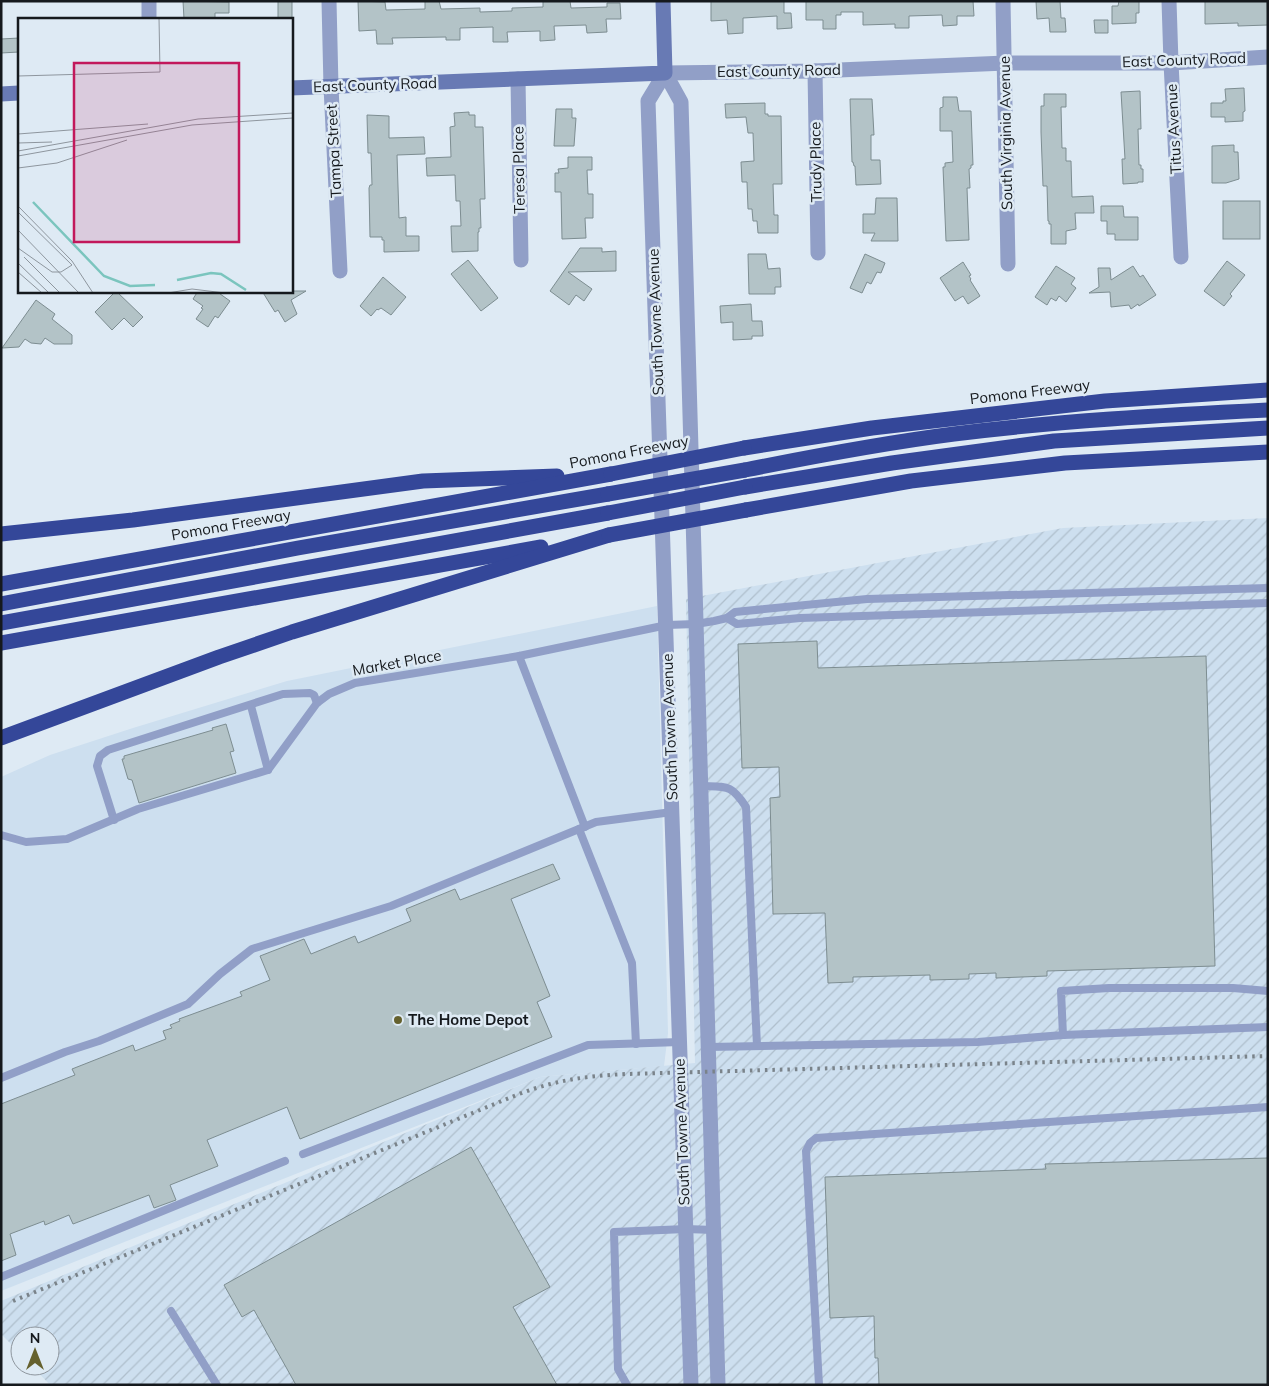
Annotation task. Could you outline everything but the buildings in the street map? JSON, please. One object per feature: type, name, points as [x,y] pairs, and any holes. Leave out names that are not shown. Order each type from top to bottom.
[{"type":"highway","name":"Pomona Freeway","points":[[1,584],[611,474],[744,448],[872,428],[1105,401],[1268,390]]},
{"type":"highway","points":[[1,604],[318,545],[868,447],[954,434],[1097,420],[1268,410]]},
{"type":"highway","points":[[1,623],[746,487],[892,463],[1054,441],[1268,428]]},
{"type":"highway","points":[[1,643],[911,481],[1065,463],[1268,452]]},
{"type":"highway","points":[[1,534],[133,520],[423,481],[611,474]]},
{"type":"highway","points":[[1,738],[274,638],[609,535]]},
{"type":"street","points":[[149,1],[149,18]]},
{"type":"street","name":"Tampa Street","points":[[329,1],[331,87],[340,271]]},
{"type":"street","name":"South Towne Avenue","points":[[663,1],[665,73],[681,102],[718,1385]]},
{"type":"street","name":"South Virginia Avenue","points":[[1004,1],[1008,264]]},
{"type":"street","name":"Titus Avenue","points":[[1169,1],[1181,257]]},
{"type":"street","name":"East County Road","points":[[292,88],[665,73],[815,71],[1006,63],[1171,62],[1268,57]]},
{"type":"street","name":"Trudy Place","points":[[815,71],[818,253]]},
{"type":"street","name":"South Towne Avenue","points":[[665,73],[648,101],[667,625],[690,1385]]},
{"type":"street","name":"Teresa Place","points":[[518,79],[521,260]]},
{"type":"street","points":[[1,94],[18,93]]},
{"type":"lane","name":"Market Place","points":[[268,770],[318,703],[329,694],[355,683],[519,656],[667,625],[696,624],[727,618],[735,612],[867,599],[1268,588]]},
{"type":"lane","points":[[727,618],[737,624],[800,618],[1268,603]]},
{"type":"lane","points":[[519,656],[632,963],[636,1044]]},
{"type":"lane","points":[[114,820],[97,766],[100,756],[108,750],[283,694],[310,692],[318,703]]},
{"type":"lane","points":[[1,835],[26,842],[66,840],[138,809],[268,770],[250,706]]},
{"type":"lane","points":[[701,786],[723,786],[735,790],[746,806],[757,1046]]},
{"type":"lane","points":[[1,1078],[64,1052],[99,1041],[188,1004],[220,974],[252,949],[391,906],[596,822],[672,812]]},
{"type":"lane","points":[[1063,1035],[1061,991],[1109,988],[1233,988],[1268,991]]},
{"type":"lane","points":[[708,1047],[978,1042],[1063,1035],[1268,1027]]},
{"type":"lane","points":[[303,1154],[588,1045],[680,1042]]},
{"type":"lane","points":[[820,1385],[806,1151],[810,1143],[816,1138],[1268,1108]]},
{"type":"lane","points":[[1,1277],[285,1161]]},
{"type":"lane","points":[[627,1385],[618,1369],[614,1232],[686,1229],[714,1230]]},
{"type":"lane","points":[[171,1311],[217,1385]]},
{"type":"shaded area","points":[[1268,518],[1268,1385],[50,1385],[41,1376],[60,1376],[60,1326],[10,1326],[10,1343],[1,1334],[1,1301],[540,1077],[695,1063],[686,599],[1063,528]]},
{"type":"shaded area","points":[[657,606],[668,1033],[664,1066],[540,1077],[1,1291],[1,777],[50,755],[287,681]]},
{"type":"railway","points":[[13,1301],[519,1094],[546,1085],[571,1080],[626,1074],[1268,1056]]},
{"type":"place","name":"The Home Depot","points":[[398,1020]]}]
